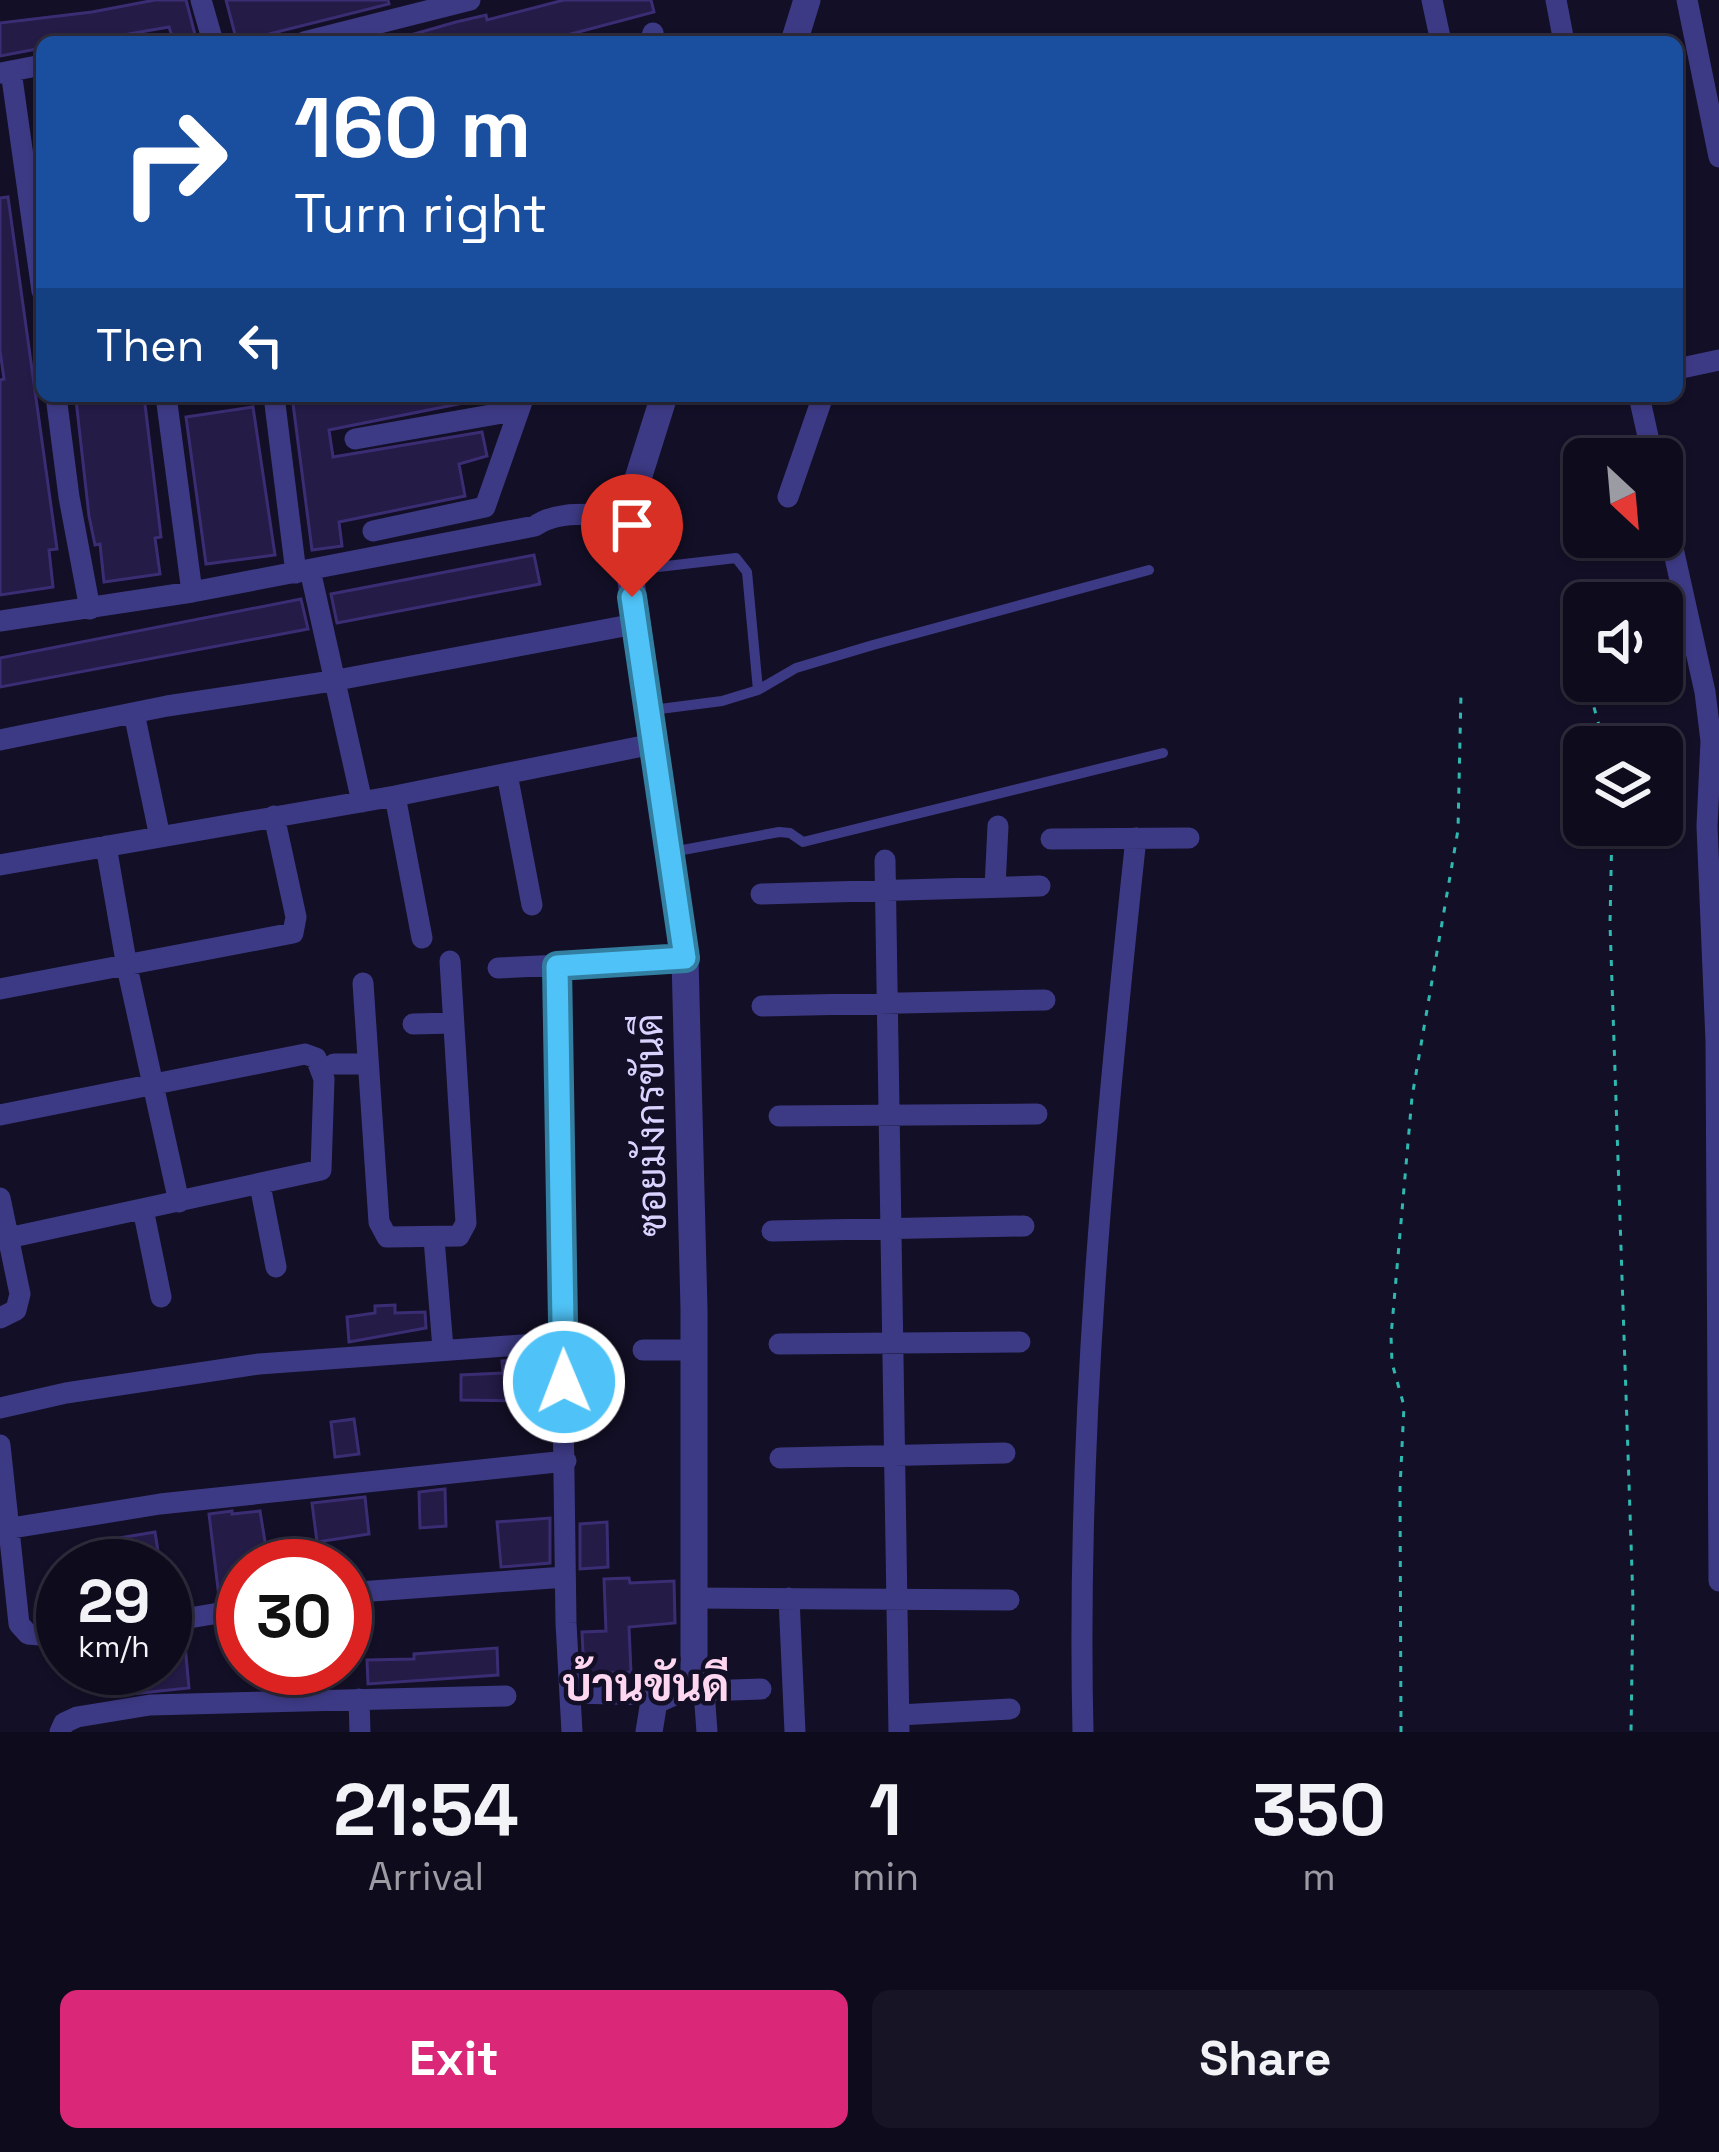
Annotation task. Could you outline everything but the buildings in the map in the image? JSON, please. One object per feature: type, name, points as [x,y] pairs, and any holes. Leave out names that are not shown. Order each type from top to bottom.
[{"type":"street","points":[[201,0],[211,36]]},
{"type":"street","points":[[328,36],[470,0]]},
{"type":"street","points":[[796,36],[807,0]]},
{"type":"street","points":[[1432,0],[1440,36]]},
{"type":"street","points":[[1556,0],[1563,36]]},
{"type":"street","points":[[1687,0],[1719,157]]},
{"type":"street","points":[[36,66],[5,72],[36,255]]},
{"type":"street","points":[[1683,368],[1719,360]]},
{"type":"street","points":[[57,402],[90,609]]},
{"type":"street","points":[[167,402],[192,592]]},
{"type":"street","points":[[275,402],[303,572],[362,802]]},
{"type":"street","name":"ซอยมังกรขันดี","points":[[662,402],[629,514],[629,570],[685,958],[694,1350],[693,1598],[699,1687]]},
{"type":"street","points":[[788,497],[821,402]]},
{"type":"street","points":[[1641,402],[1649,438]]},
{"type":"street","points":[[355,439],[521,403]]},
{"type":"street","points":[[373,531],[485,507],[521,403]]},
{"type":"street","points":[[0,621],[303,572],[536,526],[541,520],[575,514],[588,518],[629,514]]},
{"type":"street","points":[[1675,558],[1711,741],[1719,1581]]},
{"type":"street","points":[[0,740],[635,624]]},
{"type":"street","points":[[1696,654],[1719,649]]},
{"type":"street","points":[[134,713],[160,837]]},
{"type":"street","points":[[0,865],[395,796],[653,744]]},
{"type":"street","points":[[507,774],[532,905]]},
{"type":"street","points":[[395,796],[422,938]]},
{"type":"street","points":[[0,989],[293,933],[296,917],[274,816]]},
{"type":"street","points":[[995,886],[998,826]]},
{"type":"street","points":[[1083,1732],[1082,1543],[1090,1307],[1136,838]]},
{"type":"street","points":[[1051,839],[1190,838]]},
{"type":"street","points":[[106,846],[127,967],[179,1202]]},
{"type":"street","points":[[885,860],[899,1723],[1010,1709]]},
{"type":"street","points":[[760,894],[1040,886]]},
{"type":"street","points":[[498,968],[685,958]]},
{"type":"street","points":[[363,983],[380,1222],[387,1237],[459,1236],[466,1223],[450,961]]},
{"type":"street","points":[[557,966],[572,1732]]},
{"type":"street","points":[[762,1006],[1045,1000]]},
{"type":"street","points":[[413,1024],[453,1023]]},
{"type":"street","points":[[0,1115],[305,1054],[316,1058],[324,1078],[321,1171],[8,1238]]},
{"type":"street","points":[[334,1064],[368,1064]]},
{"type":"street","points":[[779,1117],[1037,1114]]},
{"type":"street","points":[[260,1185],[276,1267]]},
{"type":"street","points":[[0,1318],[20,1304],[1,1206]]},
{"type":"street","points":[[143,1209],[161,1297]]},
{"type":"street","points":[[772,1231],[1024,1226]]},
{"type":"street","points":[[434,1239],[442,1348]]},
{"type":"street","points":[[0,1408],[259,1364],[563,1342]]},
{"type":"street","points":[[779,1344],[1020,1342]]},
{"type":"street","points":[[644,1350],[694,1350]]},
{"type":"street","points":[[0,1445],[8,1601],[19,1624],[28,1634],[36,1635]]},
{"type":"street","points":[[780,1458],[1005,1453]]},
{"type":"street","points":[[5,1529],[160,1504],[566,1461]]},
{"type":"street","points":[[372,1591],[566,1577]]},
{"type":"street","points":[[693,1598],[1010,1600]]},
{"type":"street","points":[[789,1598],[795,1732]]},
{"type":"street","points":[[570,1693],[661,1695],[699,1687],[761,1689]]},
{"type":"street","points":[[699,1687],[707,1732]]},
{"type":"street","points":[[649,1732],[651,1712],[661,1695]]},
{"type":"street","points":[[60,1732],[64,1723],[77,1717],[150,1706],[506,1696]]},
{"type":"street","points":[[359,1699],[360,1732]]},
{"type":"lane","points":[[629,570],[742,561],[747,572],[758,690]]},
{"type":"lane","points":[[650,710],[722,701],[758,690],[796,668],[1149,570]]},
{"type":"lane","points":[[672,852],[779,832],[802,842],[1163,753]]},
{"type":"path","points":[[1401,1732],[1404,1406],[1392,1363],[1391,1336],[1412,1097],[1458,830],[1461,693]]},
{"type":"path","points":[[1612,846],[1610,924],[1633,1601],[1630,1732]]},
{"type":"district","name":"บ้านขันดี","points":[[646,1685]]},
{"type":"route","points":[[564,1382],[557,966],[685,958],[632,597]]}]
